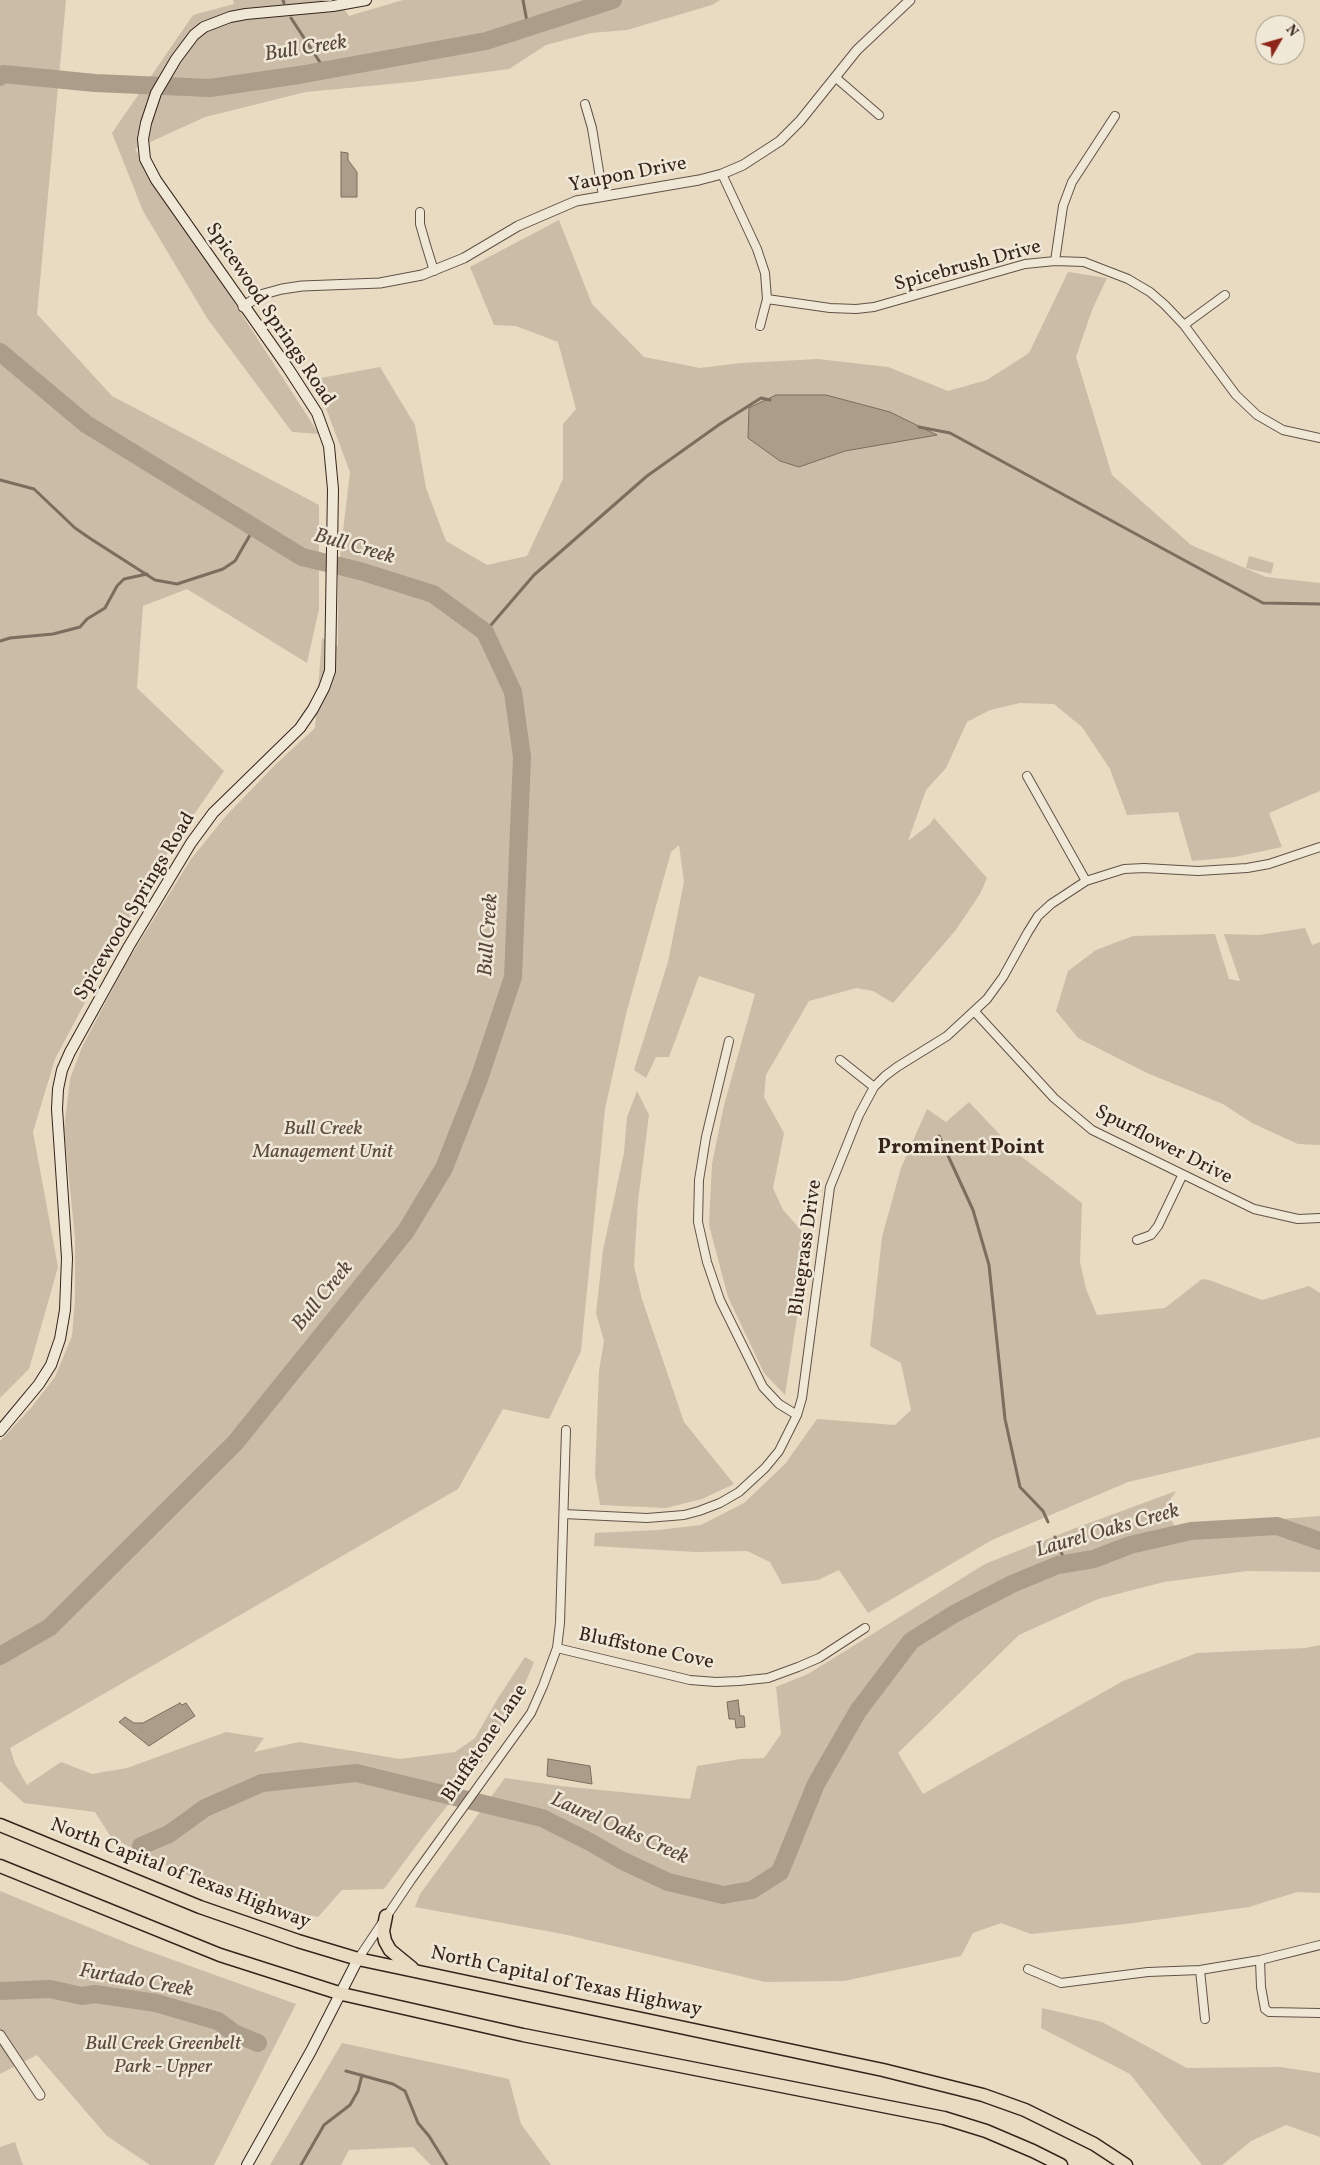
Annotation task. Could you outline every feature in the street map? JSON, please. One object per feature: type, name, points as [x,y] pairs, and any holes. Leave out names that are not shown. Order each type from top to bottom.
[{"type":"highway","name":"North Capital of Texas Highway","points":[[0,1825],[200,1907],[298,1941],[358,1959],[883,2070],[982,2095],[1025,2110],[1094,2144],[1126,2165]]},
{"type":"highway","points":[[0,1866],[220,1955],[342,1994],[523,2035],[944,2118],[1033,2150],[1061,2165]]},
{"type":"highway","points":[[386,1916],[383,1931],[390,1950],[416,1971]]},
{"type":"main road","name":"Spicewood Springs Road","points":[[0,1431],[39,1384],[51,1365],[60,1339],[65,1310],[67,1258],[57,1131],[58,1089],[62,1070],[128,946],[191,843],[213,813],[300,728],[313,709],[330,671],[332,462],[330,446],[317,413],[293,375],[243,307],[156,180],[145,159],[143,139],[146,122],[156,93],[176,59],[194,35],[204,27],[230,17],[366,0]]},
{"type":"main road","points":[[247,2165],[342,1994],[358,1959]]},
{"type":"street","name":"Yaupon Drive","points":[[243,307],[260,295],[282,289],[302,286],[380,283],[434,271],[464,258],[518,226],[576,201],[699,180],[722,174],[751,160],[780,142],[800,121],[857,50],[910,0]]},
{"type":"street","points":[[835,77],[878,115]]},
{"type":"street","points":[[585,104],[592,128],[603,196]]},
{"type":"street","points":[[1055,261],[1063,206],[1072,182],[1115,116]]},
{"type":"street","points":[[722,174],[757,249],[764,273],[767,298],[760,326]]},
{"type":"street","points":[[420,212],[426,245],[434,271]]},
{"type":"street","name":"Spicebrush Drive","points":[[767,298],[830,308],[856,309],[874,307],[1025,264],[1055,261],[1084,262],[1128,279],[1150,292],[1184,325],[1236,395],[1257,415],[1283,430],[1320,438]]},
{"type":"street","points":[[1184,325],[1226,295]]},
{"type":"street","points":[[1027,776],[1086,882]]},
{"type":"street","name":"Bluegrass Drive","points":[[564,1514],[647,1518],[684,1515],[720,1503],[739,1492],[765,1468],[779,1451],[797,1415],[804,1383],[830,1187],[859,1115],[874,1086],[897,1067],[947,1036],[975,1012],[1003,977],[1038,916],[1050,904],[1086,882],[1124,869],[1144,868],[1198,872],[1247,868],[1269,864],[1320,847]]},
{"type":"street","name":"Spurflower Drive","points":[[975,1012],[1072,1115],[1092,1130],[1182,1176],[1254,1209],[1298,1219],[1320,1218]]},
{"type":"street","points":[[729,1041],[706,1137],[699,1180],[698,1222],[707,1262],[720,1300],[763,1387],[779,1404],[797,1415]]},
{"type":"street","points":[[840,1060],[874,1086]]},
{"type":"street","points":[[1138,1240],[1151,1235],[1158,1226],[1182,1176]]},
{"type":"street","name":"Bluffstone Lane","points":[[358,1959],[411,1880],[503,1754],[530,1713],[543,1686],[556,1648],[562,1596],[566,1430]]},
{"type":"street","name":"Bluffstone Cove","points":[[556,1648],[690,1680],[739,1681],[768,1678],[805,1664],[819,1658],[865,1628]]},
{"type":"street","points":[[1028,1969],[1061,1984],[1148,1972],[1200,1970],[1260,1960],[1320,1945]]},
{"type":"street","points":[[1260,1960],[1261,1987],[1265,2009],[1269,2012],[1320,2013]]},
{"type":"street","points":[[1200,1970],[1205,2019]]},
{"type":"street","points":[[0,2035],[40,2095]]},
{"type":"green space","points":[[0,0],[66,0],[37,314],[112,396],[319,505],[319,609],[307,663],[187,589],[143,606],[137,688],[224,771],[153,874],[55,1059],[33,1132],[58,1267],[29,1369],[0,1398]]},
{"type":"green space","points":[[233,0],[338,0],[349,16],[403,0],[720,0],[712,5],[627,30],[591,33],[546,45],[509,69],[411,82],[306,92],[205,117],[135,149],[319,434],[292,432],[207,318],[143,211],[112,133],[193,15],[234,4]]},
{"type":"green space","name":"Bull Creek Management Unit","points":[[559,220],[592,304],[644,357],[700,368],[741,363],[818,359],[888,367],[948,391],[987,380],[1029,353],[1068,272],[1107,278],[1092,310],[1076,357],[1112,475],[1191,545],[1266,577],[1320,583],[1320,791],[1269,813],[1282,847],[1235,857],[1192,861],[1178,812],[1127,815],[1110,769],[1082,727],[1054,704],[1020,703],[990,710],[967,722],[946,768],[926,790],[908,841],[930,824],[934,818],[987,878],[980,894],[955,931],[893,1003],[873,991],[856,988],[809,1001],[766,1075],[764,1097],[784,1133],[773,1188],[783,1210],[809,1239],[785,1395],[764,1373],[728,1297],[709,1225],[712,1164],[724,1105],[755,994],[699,976],[669,1057],[656,1057],[646,1078],[634,1070],[668,962],[684,882],[679,845],[671,852],[626,1014],[605,1109],[581,1351],[549,1419],[503,1409],[458,1489],[10,1748],[15,1764],[27,1785],[61,1762],[92,1774],[127,1768],[226,1732],[264,1738],[254,1752],[299,1742],[400,1759],[455,1752],[475,1738],[525,1657],[534,1662],[519,1698],[483,1760],[384,1889],[342,1890],[318,1917],[250,1903],[165,1865],[111,1837],[95,1812],[24,1803],[0,1781],[0,1441],[30,1409],[55,1377],[72,1336],[75,1299],[75,1238],[64,1129],[70,1079],[82,1047],[127,962],[191,859],[226,816],[275,765],[315,728],[322,638],[338,646],[338,574],[350,472],[315,379],[380,367],[415,425],[426,488],[446,541],[487,565],[527,556],[563,479],[563,424],[576,409],[558,342],[516,326],[494,325],[470,267]]},
{"type":"green space","points":[[1249,556],[1274,563],[1271,574],[1246,568]]},
{"type":"green space","points":[[1305,928],[1312,945],[1320,942],[1320,1145],[1298,1144],[1252,1123],[1223,1104],[1147,1073],[1078,1038],[1056,1011],[1068,971],[1096,950],[1133,936],[1215,934],[1229,979],[1240,981],[1224,934],[1259,935]]},
{"type":"green space","points":[[637,1091],[649,1115],[638,1201],[634,1266],[642,1299],[684,1422],[734,1484],[702,1499],[666,1508],[600,1505],[595,1475],[599,1371],[604,1341],[596,1313],[603,1250],[624,1153],[627,1117]]},
{"type":"green space","points":[[969,1102],[1018,1154],[1082,1203],[1080,1262],[1086,1289],[1097,1315],[1165,1308],[1202,1279],[1262,1300],[1309,1286],[1320,1293],[1320,1437],[1128,1482],[992,1540],[868,1613],[839,1570],[818,1580],[782,1584],[770,1562],[747,1551],[695,1552],[594,1546],[595,1533],[658,1530],[701,1525],[744,1503],[785,1464],[817,1419],[895,1425],[911,1410],[901,1363],[870,1346],[882,1237],[901,1168],[927,1109],[946,1122]]},
{"type":"green space","points":[[1176,1491],[1165,1508],[1175,1527],[1320,1516],[1320,1572],[1247,1571],[1164,1582],[1098,1599],[1019,1635],[898,1753],[923,1794],[1123,1681],[1197,1653],[1305,1648],[1320,1645],[1320,1893],[1297,1892],[1249,1907],[1126,1924],[1031,1934],[1001,1923],[973,1933],[961,1956],[844,1981],[765,1982],[563,1934],[415,1907],[420,1894],[505,1778],[561,1786],[690,1799],[697,1766],[741,1759],[764,1758],[781,1734],[776,1687],[808,1674],[985,1564]]},
{"type":"green space","name":"Bull Creek Greenbelt Park - Upper","points":[[0,1891],[137,1947],[296,2004],[214,2165],[150,2165],[107,2136],[37,2055],[0,2074]]},
{"type":"green space","points":[[1042,2008],[1102,2022],[1187,2068],[1280,2067],[1320,2073],[1320,2137],[1286,2125],[1251,2141],[1222,2165],[1202,2165],[1130,2074],[1041,2028]]},
{"type":"green space","points":[[342,2043],[509,2079],[521,2124],[551,2165],[431,2165],[413,2147],[349,2150],[341,2165],[270,2165]]},
{"type":"green space","points":[[15,2142],[23,2165],[0,2165],[0,2147]]},
{"type":"shaded area","points":[[341,152],[348,153],[348,160],[357,172],[357,197],[341,197]]},
{"type":"shaded area","points":[[776,395],[826,395],[890,412],[937,435],[845,451],[799,467],[780,461],[748,438],[749,408]]},
{"type":"shaded area","points":[[738,1700],[740,1716],[744,1716],[745,1727],[736,1728],[735,1719],[729,1719],[727,1702]]},
{"type":"shaded area","points":[[180,1703],[182,1705],[186,1703],[195,1716],[149,1746],[119,1722],[125,1717],[134,1723],[143,1723]]},
{"type":"shaded area","points":[[548,1759],[590,1766],[592,1784],[547,1776]]},
{"type":"waterway","points":[[523,0],[528,27]]},
{"type":"waterway","name":"Bull Creek","points":[[0,77],[3,74],[95,83],[210,88],[299,75],[486,41],[613,0]]},
{"type":"waterway","points":[[291,18],[325,70]]},
{"type":"waterway","name":"Bull Creek","points":[[0,352],[86,424],[302,557],[360,571],[433,594],[485,632],[513,692],[522,757],[513,977],[479,1079],[444,1168],[406,1231],[235,1443],[50,1627],[0,1656]]},
{"type":"waterway","points":[[485,632],[534,575],[647,476],[720,424],[761,398],[770,400]]},
{"type":"waterway","points":[[919,427],[950,433],[1263,603],[1320,604]]},
{"type":"waterway","points":[[0,480],[34,489],[75,528],[155,580],[177,584],[223,569],[235,561],[254,528]]},
{"type":"waterway","points":[[0,641],[10,638],[53,634],[80,627],[87,619],[105,608],[117,586],[124,579],[147,574]]},
{"type":"waterway","points":[[939,1136],[973,1210],[989,1265],[1005,1419],[1020,1487],[1043,1511],[1048,1522]]},
{"type":"waterway","name":"Laurel Oaks Creek","points":[[141,1846],[169,1834],[205,1808],[262,1783],[356,1773],[542,1818],[621,1860],[668,1882],[723,1895],[752,1890],[780,1872],[816,1784],[858,1711],[911,1641],[954,1614],[1012,1584],[1058,1565],[1094,1559],[1130,1545],[1191,1531],[1277,1526],[1320,1541]]},
{"type":"waterway","points":[[1055,1537],[1066,1564]]},
{"type":"waterway","name":"Furtado Creek","points":[[0,1991],[50,1989],[82,1996],[95,1994],[156,2003],[218,2021],[234,2033],[258,2043]]},
{"type":"waterway","name":"Furtado Creek","points":[[346,2071],[393,2084],[405,2091],[418,2123],[429,2136],[447,2165]]},
{"type":"waterway","points":[[301,2165],[324,2125],[350,2105],[358,2091],[362,2075]]},
{"type":"district","name":"Prominent Point","points":[[961,1149]]}]
